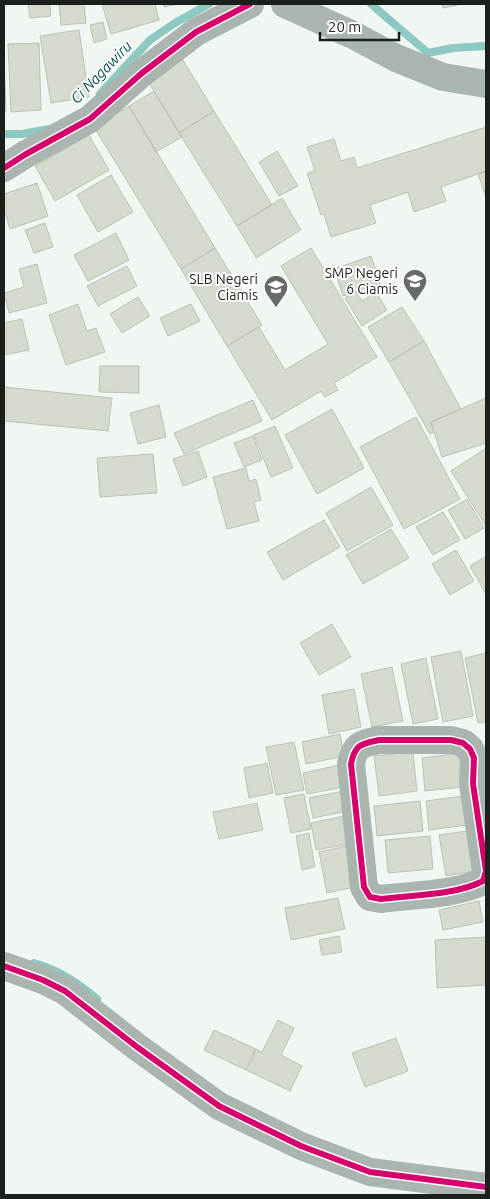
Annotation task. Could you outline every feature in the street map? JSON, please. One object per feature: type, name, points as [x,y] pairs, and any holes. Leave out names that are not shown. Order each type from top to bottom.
[{"type":"street","points":[[4,168],[90,119],[142,73],[196,32],[250,4]]},
{"type":"street","points":[[285,4],[353,35],[396,58],[443,77],[486,84]]},
{"type":"street","points":[[378,740],[451,740],[463,743],[480,759],[473,784],[486,871],[482,880],[474,885],[455,890],[381,899],[370,897],[364,887],[360,860],[351,764],[354,752],[360,744],[378,740]]},
{"type":"street","points":[[4,966],[43,980],[65,991],[137,1047],[219,1106],[301,1146],[370,1172],[486,1187]]},
{"type":"building","points":[[28,4],[50,4],[51,16],[30,18]]},
{"type":"building","points":[[59,4],[84,4],[86,23],[61,25]]},
{"type":"building","points":[[102,4],[155,4],[159,20],[111,34]]},
{"type":"building","points":[[163,4],[178,4],[164,7]]},
{"type":"building","points":[[442,4],[462,4],[443,8]]},
{"type":"building","points":[[103,22],[107,39],[94,43],[90,25]]},
{"type":"building","points":[[79,30],[89,97],[51,103],[40,36]]},
{"type":"building","points":[[39,43],[41,110],[11,112],[8,44]]},
{"type":"building","points":[[4,54],[6,111],[4,111]]},
{"type":"building","points":[[181,57],[214,111],[179,133],[146,78]]},
{"type":"building","points":[[154,91],[182,137],[156,152],[129,106]]},
{"type":"building","points":[[129,106],[215,248],[181,269],[94,127]]},
{"type":"building","points":[[214,111],[272,205],[237,226],[179,133]]},
{"type":"building","points":[[486,127],[486,171],[441,187],[446,201],[414,212],[408,192],[370,205],[376,223],[331,237],[324,214],[321,215],[307,173],[315,171],[307,147],[334,139],[341,161],[354,157],[357,168]]},
{"type":"building","points":[[89,135],[109,170],[55,201],[35,166]]},
{"type":"building","points":[[277,151],[298,186],[279,196],[259,162]]},
{"type":"building","points":[[486,171],[486,197],[478,174]]},
{"type":"building","points":[[111,175],[133,212],[98,232],[77,195]]},
{"type":"building","points":[[37,183],[48,216],[10,229],[4,210],[4,194]]},
{"type":"building","points":[[282,198],[301,230],[256,258],[237,226]]},
{"type":"building","points":[[45,223],[53,247],[34,253],[25,230]]},
{"type":"building","points":[[116,233],[129,260],[88,281],[74,255]]},
{"type":"building","points":[[215,248],[262,325],[227,346],[181,269]]},
{"type":"building","points":[[311,248],[377,357],[334,383],[338,390],[325,397],[321,391],[272,420],[227,346],[259,327],[285,370],[328,344],[281,266]]},
{"type":"building","points":[[371,256],[380,283],[343,296],[334,269]]},
{"type":"building","points":[[37,264],[47,303],[9,313],[4,293],[24,287],[19,269]]},
{"type":"building","points":[[127,266],[137,286],[98,306],[87,286]]},
{"type":"building","points":[[356,292],[362,301],[376,292],[387,310],[362,326],[345,298]]},
{"type":"building","points":[[138,297],[150,316],[122,333],[110,314]]},
{"type":"building","points":[[78,304],[87,331],[96,328],[105,352],[66,365],[49,315]]},
{"type":"building","points":[[191,304],[200,321],[168,336],[160,318]]},
{"type":"building","points":[[402,307],[424,341],[389,362],[368,327]]},
{"type":"building","points":[[22,319],[29,350],[4,355],[4,323]]},
{"type":"building","points":[[424,341],[461,409],[431,422],[434,432],[430,434],[389,362]]},
{"type":"building","points":[[100,366],[139,366],[139,393],[99,392]]},
{"type":"building","points":[[4,387],[112,398],[108,431],[4,421]]},
{"type":"building","points":[[486,398],[486,443],[442,457],[431,422]]},
{"type":"building","points":[[253,400],[262,421],[184,454],[174,433]]},
{"type":"building","points":[[159,405],[166,437],[138,444],[130,413]]},
{"type":"building","points":[[332,409],[364,468],[317,494],[285,435]]},
{"type":"building","points":[[416,417],[460,499],[404,529],[360,447]]},
{"type":"building","points":[[275,426],[293,468],[271,477],[254,435]]},
{"type":"building","points":[[253,436],[262,460],[244,467],[234,443]]},
{"type":"building","points":[[485,449],[486,452],[486,526],[451,471]]},
{"type":"building","points":[[198,451],[207,477],[183,486],[173,459]]},
{"type":"building","points":[[153,454],[157,493],[100,497],[97,458]]},
{"type":"building","points":[[246,468],[249,481],[256,479],[261,500],[254,502],[259,521],[227,529],[213,477]]},
{"type":"building","points":[[371,487],[393,525],[347,551],[326,513]]},
{"type":"building","points":[[467,499],[484,528],[465,539],[448,510]]},
{"type":"building","points":[[443,512],[460,540],[433,555],[416,527]]},
{"type":"building","points":[[324,520],[340,547],[283,580],[267,552]]},
{"type":"building","points":[[391,529],[409,558],[363,584],[346,555]]},
{"type":"building","points":[[456,550],[474,581],[450,595],[432,564]]},
{"type":"building","points":[[486,556],[486,594],[470,566]]},
{"type":"building","points":[[332,624],[351,657],[319,675],[300,643]]},
{"type":"building","points":[[461,651],[473,716],[443,722],[431,657]]},
{"type":"building","points":[[486,653],[486,722],[478,723],[465,658]]},
{"type":"building","points":[[426,658],[438,719],[413,724],[401,664]]},
{"type":"building","points":[[392,667],[403,721],[372,727],[361,674]]},
{"type":"building","points":[[354,689],[361,727],[329,734],[322,695]]},
{"type":"building","points":[[340,734],[344,756],[306,764],[302,742]]},
{"type":"building","points":[[294,742],[304,790],[276,795],[266,747]]},
{"type":"building","points":[[413,752],[417,791],[379,796],[374,756]]},
{"type":"building","points":[[460,753],[463,787],[425,791],[422,758]]},
{"type":"building","points":[[267,763],[273,793],[249,798],[244,768]]},
{"type":"building","points":[[339,765],[344,787],[307,794],[303,773]]},
{"type":"building","points":[[344,791],[348,811],[313,818],[309,798]]},
{"type":"building","points":[[304,794],[311,829],[291,833],[284,798]]},
{"type":"building","points":[[463,796],[467,825],[429,830],[426,801]]},
{"type":"building","points":[[420,801],[423,831],[377,836],[374,806]]},
{"type":"building","points":[[257,803],[263,830],[219,839],[213,812]]},
{"type":"building","points":[[349,815],[354,843],[316,850],[311,823]]},
{"type":"building","points":[[467,831],[474,871],[446,876],[439,835]]},
{"type":"building","points":[[309,833],[315,867],[302,870],[296,836]]},
{"type":"building","points":[[430,836],[433,869],[388,873],[385,840]]},
{"type":"building","points":[[351,845],[359,886],[327,893],[319,852]]},
{"type":"building","points":[[338,898],[345,929],[291,940],[285,908]]},
{"type":"building","points":[[479,901],[483,922],[443,930],[439,910]]},
{"type":"building","points":[[339,936],[342,952],[322,955],[319,940]]},
{"type":"building","points":[[486,937],[486,985],[437,988],[435,940]]},
{"type":"building","points":[[278,1020],[294,1028],[281,1055],[302,1066],[290,1091],[246,1070],[256,1049],[262,1052]]},
{"type":"building","points":[[214,1030],[256,1049],[246,1070],[204,1050]]},
{"type":"building","points":[[396,1038],[408,1071],[365,1087],[352,1053]]},
{"type":"waterway","name":"Ci Nagawiru","points":[[100,94],[150,40],[209,4]]},
{"type":"waterway","name":"Ci Nagawiru","points":[[371,4],[428,53],[453,48],[486,46]]},
{"type":"waterway","name":"Ci Nagawiru","points":[[4,134],[22,134],[49,129]]},
{"type":"waterway","points":[[34,963],[52,969],[68,978],[97,999]]},
{"type":"cycle path","points":[[4,168],[90,119],[142,73],[196,32],[250,4]]},
{"type":"cycle path","points":[[379,740],[451,740],[463,743],[470,749],[474,758],[473,784],[486,871],[483,881],[472,886],[434,894],[381,899],[370,897],[364,887],[351,764],[355,752],[360,746],[379,740]]},
{"type":"cycle path","points":[[4,966],[43,980],[65,991],[137,1047],[219,1106],[301,1146],[370,1172],[486,1187]]},
{"type":"place","name":"SMP Negeri 6 Ciamis","points":[[415,302]]},
{"type":"place","name":"SLB Negeri Ciamis","points":[[276,308]]}]
